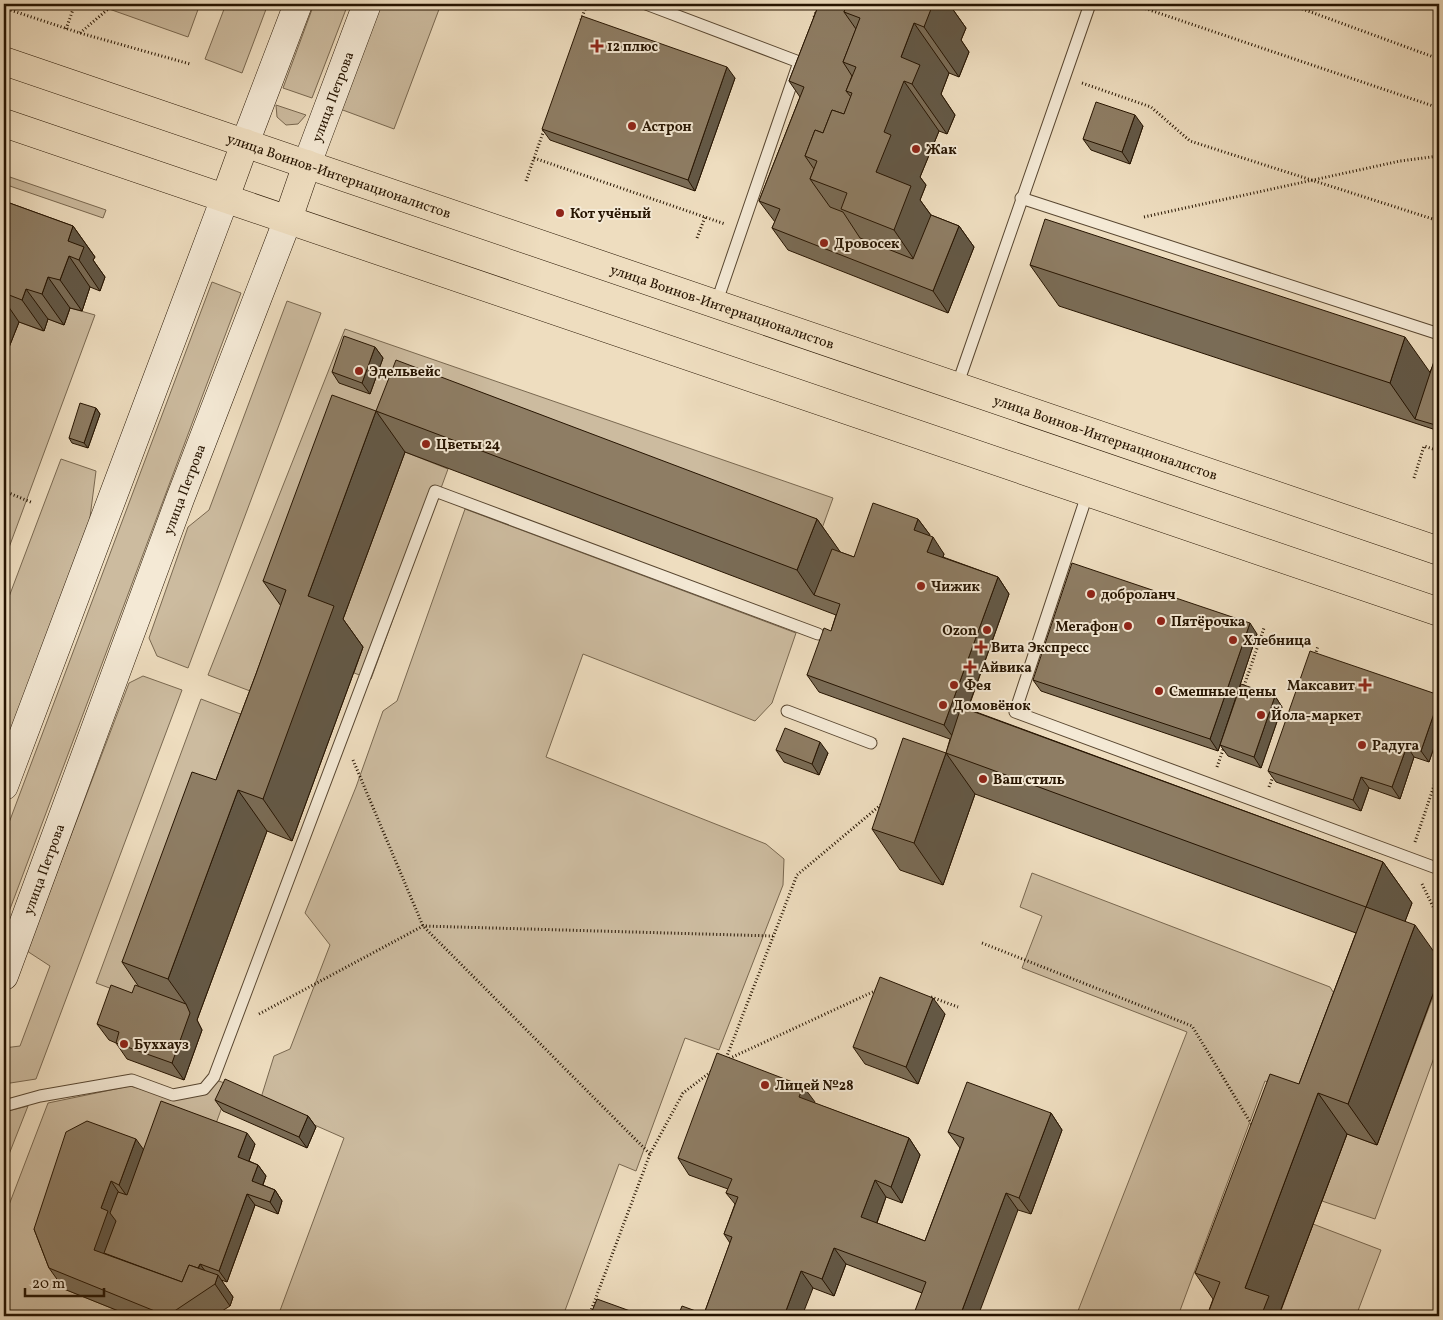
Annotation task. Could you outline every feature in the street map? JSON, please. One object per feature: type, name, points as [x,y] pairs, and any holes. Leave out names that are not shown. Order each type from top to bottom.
[{"type":"main road","points":[[4,786],[298,4]]},
{"type":"main road","name":"улица Петрова","points":[[4,976],[180,499],[288,219],[367,4]]},
{"type":"main road","name":"улица Воинов-Интернационалистов","points":[[4,61],[1439,550]]},
{"type":"main road","points":[[4,123],[1439,612]]},
{"type":"lane","points":[[646,4],[799,62],[716,304]]},
{"type":"lane","points":[[957,386],[1090,4]]},
{"type":"lane","points":[[1021,198],[1439,334]]},
{"type":"lane","points":[[4,1106],[40,1096],[132,1080],[173,1095],[204,1089],[214,1077],[344,737],[435,491],[818,634]]},
{"type":"lane","points":[[1088,492],[1015,712],[1439,869]]},
{"type":"lane","points":[[787,711],[871,744]]},
{"type":"path","points":[[66,28],[75,4]]},
{"type":"path","points":[[80,33],[114,4]]},
{"type":"path","points":[[581,22],[587,4]]},
{"type":"path","points":[[813,20],[819,4]]},
{"type":"path","points":[[1132,4],[1439,108]]},
{"type":"path","points":[[1288,4],[1439,59]]},
{"type":"path","points":[[4,8],[80,33],[190,64]]},
{"type":"path","points":[[1064,78],[1151,107],[1190,141],[1439,221]]},
{"type":"path","points":[[526,181],[547,122]]},
{"type":"path","points":[[1106,226],[1400,161],[1439,156]]},
{"type":"path","points":[[534,158],[741,230]]},
{"type":"path","points":[[697,238],[705,217]]},
{"type":"path","points":[[1414,478],[1424,446],[1439,451]]},
{"type":"path","points":[[4,492],[33,503]]},
{"type":"path","points":[[1242,692],[1264,628]]},
{"type":"path","points":[[1312,664],[1318,646]]},
{"type":"path","points":[[344,737],[423,926],[650,1154]]},
{"type":"path","points":[[1211,784],[1227,738]]},
{"type":"path","points":[[1263,804],[1276,766]]},
{"type":"path","points":[[725,1060],[797,875],[886,800]]},
{"type":"path","points":[[232,1029],[423,926],[773,936]]},
{"type":"path","points":[[982,943],[1192,1026],[1253,1126]]},
{"type":"path","points":[[589,1316],[650,1154],[683,1093],[725,1060],[883,987]]},
{"type":"path","points":[[925,995],[958,1007]]},
{"type":"shaded area","points":[[95,4],[200,4],[188,37]]},
{"type":"shaded area","points":[[226,4],[268,4],[242,73],[205,59]]},
{"type":"shaded area","points":[[314,4],[348,4],[312,98],[283,88]]},
{"type":"shaded area","points":[[380,4],[441,4],[394,129],[340,109]]},
{"type":"shaded area","points":[[276,105],[306,115],[298,124],[286,125],[277,117]]},
{"type":"shaded area","points":[[4,175],[106,210],[103,218],[4,184]]},
{"type":"shaded area","points":[[212,282],[241,293],[4,925],[4,836]]},
{"type":"shaded area","points":[[287,301],[321,313],[188,668],[157,656],[149,638],[188,527],[209,510]]},
{"type":"shaded area","points":[[70,308],[95,315],[4,561],[4,357],[19,322],[43,331],[48,319],[64,325]]},
{"type":"shaded area","points":[[345,329],[833,498],[816,545],[405,452],[448,469],[371,679],[354,673],[363,647],[279,702],[208,675]]},
{"type":"shaded area","points":[[61,459],[96,471],[89,525],[4,751],[4,610]]},
{"type":"shaded area","points":[[465,509],[796,633],[772,703],[755,721],[583,654],[546,757],[766,844],[784,859],[783,885],[719,1050],[685,1038],[636,1171],[619,1164],[563,1316],[278,1316],[344,1138],[260,1101],[274,1056],[290,1049],[330,945],[305,913],[356,787],[383,711],[397,701]]},
{"type":"shaded area","points":[[143,676],[182,690],[36,1079],[4,1084],[4,1048],[20,1046],[50,966],[27,951],[129,683]]},
{"type":"shaded area","points":[[201,699],[280,729],[150,1003],[96,983]]},
{"type":"shaded area","points":[[1032,873],[1330,987],[1343,1008],[1310,1096],[1265,1081],[1178,1316],[1076,1316],[1187,1032],[1022,968],[1042,916],[1020,907]]},
{"type":"shaded area","points":[[1439,981],[1439,1044],[1375,1219],[1322,1201],[1347,1134],[1377,1145]]},
{"type":"shaded area","points":[[216,1080],[230,1085],[214,1129],[64,1289],[131,1316],[4,1316],[4,1218],[48,1103],[130,1086],[175,1099]]},
{"type":"shaded area","points":[[28,1106],[4,1167],[4,1112]]},
{"type":"shaded area","points":[[1313,1224],[1381,1250],[1356,1316],[1279,1316]]},
{"type":"building","points":[[819,4],[847,4],[844,12],[856,29],[843,62],[852,76],[846,91],[851,97],[844,114],[832,110],[823,133],[815,130],[805,156],[814,169],[810,179],[830,207],[843,212],[860,238],[913,259],[931,215],[959,226],[933,291],[772,228],[780,209],[759,201],[804,87],[789,81]]},
{"type":"building","points":[[847,4],[933,4],[924,27],[914,23],[901,57],[920,65],[912,84],[904,81],[884,132],[891,135],[876,172],[911,186],[894,230],[841,209],[847,193],[810,179],[817,161],[805,156],[815,130],[823,133],[832,110],[844,114],[852,93],[846,91],[856,67],[843,62],[860,18],[844,12]]},
{"type":"building","points":[[582,16],[727,67],[688,180],[542,129]]},
{"type":"building","points":[[1096,102],[1135,115],[1122,152],[1083,139]]},
{"type":"building","points":[[4,201],[73,226],[68,241],[84,247],[79,260],[69,256],[60,280],[48,277],[42,294],[26,289],[22,300],[4,293]]},
{"type":"building","points":[[1045,219],[1405,337],[1390,383],[1030,265]]},
{"type":"building","points":[[344,336],[375,347],[362,383],[332,372]]},
{"type":"building","points":[[1437,352],[1439,352],[1439,426],[1415,419]]},
{"type":"building","points":[[396,360],[817,519],[797,570],[376,411]]},
{"type":"building","points":[[332,395],[376,411],[308,596],[334,606],[263,799],[238,790],[168,979],[122,962],[192,772],[216,780],[256,674],[286,590],[263,581]]},
{"type":"building","points":[[80,403],[96,408],[84,443],[69,438]]},
{"type":"building","points":[[873,503],[918,519],[914,530],[933,537],[927,552],[998,577],[944,725],[807,675],[824,628],[831,631],[840,604],[814,595],[832,549],[854,557]]},
{"type":"building","points":[[1072,563],[1250,623],[1210,739],[1033,680]]},
{"type":"building","name":"Радуга","points":[[1310,651],[1439,695],[1421,751],[1407,746],[1392,787],[1361,777],[1353,800],[1268,771]]},
{"type":"building","points":[[1241,684],[1275,696],[1254,757],[1220,745]]},
{"type":"building","points":[[961,707],[1383,862],[1366,907],[946,753]]},
{"type":"building","points":[[785,728],[820,742],[812,764],[776,750]]},
{"type":"building","points":[[903,738],[946,753],[914,843],[872,829]]},
{"type":"building","points":[[1439,812],[1439,825],[1434,818]]},
{"type":"building","points":[[1366,907],[1415,925],[1348,1104],[1318,1093],[1245,1288],[1269,1296],[1261,1316],[1207,1316],[1220,1282],[1195,1273],[1270,1074],[1299,1084]]},
{"type":"building","points":[[880,977],[933,998],[906,1067],[853,1047]]},
{"type":"building","points":[[111,985],[132,993],[135,985],[186,1004],[190,1013],[172,1063],[116,1043],[119,1032],[97,1024]]},
{"type":"building","points":[[717,1053],[803,1086],[799,1097],[909,1138],[891,1187],[875,1180],[861,1217],[925,1241],[964,1138],[948,1132],[967,1082],[1051,1113],[1019,1198],[1006,1193],[960,1316],[913,1316],[926,1282],[834,1248],[822,1279],[801,1271],[784,1316],[678,1316],[682,1306],[704,1314],[732,1237],[724,1234],[738,1197],[726,1193],[732,1179],[678,1158]]},
{"type":"building","points":[[225,1079],[308,1116],[299,1137],[215,1100]]},
{"type":"building","points":[[161,1101],[247,1133],[238,1157],[258,1165],[252,1181],[275,1190],[270,1202],[247,1194],[219,1271],[200,1264],[198,1268],[189,1265],[182,1282],[104,1253],[116,1221],[110,1213],[118,1192],[127,1195]]},
{"type":"building","points":[[87,1121],[136,1139],[119,1185],[111,1181],[101,1208],[108,1211],[94,1250],[182,1282],[189,1265],[218,1275],[215,1284],[167,1316],[49,1268],[34,1229],[66,1132]]},
{"type":"building","points":[[597,1299],[644,1316],[590,1316]]},
{"type":"place","name":"12 плюс","points":[[597,46]]},
{"type":"place","name":"Астрон","points":[[632,126]]},
{"type":"place","name":"Жак","points":[[916,149]]},
{"type":"place","name":"Кот учёный","points":[[560,213]]},
{"type":"place","name":"Дровосек","points":[[824,243]]},
{"type":"place","name":"Эдельвейс","points":[[359,371]]},
{"type":"place","name":"Цветы 24","points":[[426,444]]},
{"type":"place","name":"Чижик","points":[[921,586]]},
{"type":"place","name":"доброланч","points":[[1091,594]]},
{"type":"place","name":"Пятёрочка","points":[[1161,621]]},
{"type":"place","name":"Мегафон","points":[[1128,626]]},
{"type":"place","name":"Ozon","points":[[987,630]]},
{"type":"place","name":"Хлебница","points":[[1233,640]]},
{"type":"place","name":"Вита Экспресс","points":[[981,647]]},
{"type":"place","name":"Айвика","points":[[970,667]]},
{"type":"place","name":"Фея","points":[[954,685]]},
{"type":"place","name":"Максавит","points":[[1365,685]]},
{"type":"place","name":"Смешные цены","points":[[1159,691]]},
{"type":"place","name":"Домовёнок","points":[[943,705]]},
{"type":"place","name":"Йола-маркет","points":[[1261,715]]},
{"type":"place","name":"Радуга","points":[[1362,745]]},
{"type":"place","name":"Ваш стиль","points":[[983,779]]},
{"type":"place","name":"Буххауз","points":[[124,1044]]},
{"type":"place","name":"Лицей №28","points":[[765,1085]]}]
